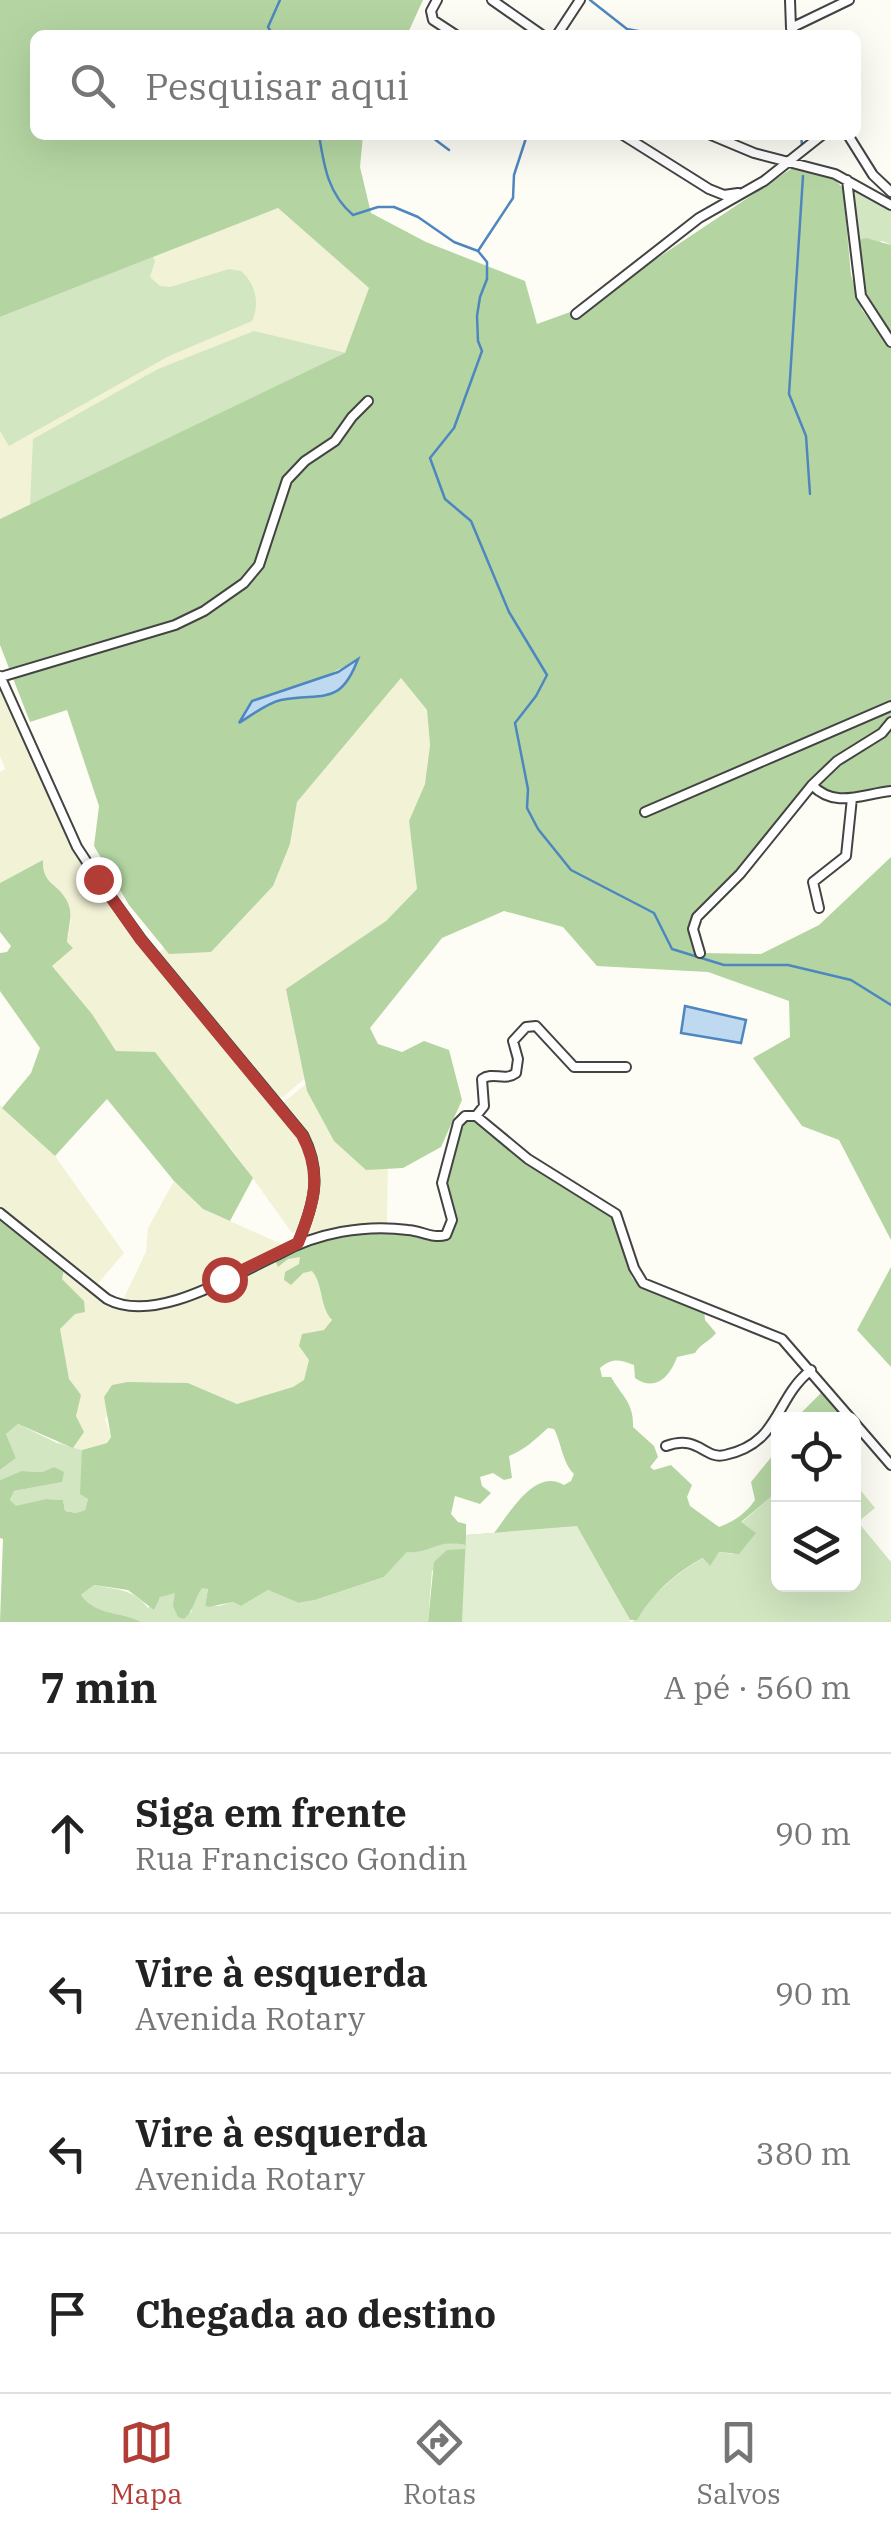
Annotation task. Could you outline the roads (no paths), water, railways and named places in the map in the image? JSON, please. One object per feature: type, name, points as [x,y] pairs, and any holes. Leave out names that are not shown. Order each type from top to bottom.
[{"type":"street","points":[[436,0],[431,11],[433,20],[448,30]]},
{"type":"street","points":[[492,0],[535,30]]},
{"type":"street","points":[[559,30],[580,0]]},
{"type":"street","points":[[790,0],[793,30]]},
{"type":"street","points":[[795,30],[849,0]]},
{"type":"street","points":[[631,140],[720,194],[743,193]]},
{"type":"street","points":[[725,140],[787,163],[825,170],[891,205]]},
{"type":"street","points":[[576,314],[699,218],[743,193],[816,140]]},
{"type":"street","points":[[851,140],[873,175],[891,192]]},
{"type":"street","points":[[847,180],[859,288],[891,342]]},
{"type":"street","points":[[298,1243],[314,1199],[316,1181],[314,1163],[302,1135],[141,940],[98,879],[77,847],[0,677],[176,625],[244,584],[259,565],[287,480],[297,467],[338,438],[368,401]]},
{"type":"street","points":[[645,812],[891,706]]},
{"type":"street","points":[[700,953],[694,940],[694,920],[740,874],[812,785],[837,761],[891,722]]},
{"type":"street","points":[[812,785],[832,798],[891,791]]},
{"type":"street","points":[[819,908],[813,882],[844,860],[852,798]]},
{"type":"street","points":[[476,1116],[486,1101],[482,1078],[506,1078],[516,1072],[518,1059],[513,1041],[519,1031],[532,1024],[574,1067],[626,1067]]},
{"type":"street","points":[[0,1213],[107,1299],[137,1308],[164,1304],[298,1243],[358,1230],[398,1229],[437,1238],[446,1235],[452,1220],[443,1194],[443,1174],[460,1119],[476,1116],[528,1159],[616,1214],[634,1268],[644,1283],[774,1335],[791,1346],[891,1465]]},
{"type":"street","points":[[666,1446],[690,1442],[717,1456],[759,1440],[771,1429],[796,1385],[811,1370]]},
{"type":"water","points":[[358,659],[337,691],[276,702],[239,723],[252,701],[338,672]]},
{"type":"water","points":[[685,1006],[746,1020],[741,1043],[681,1033]]},
{"type":"waterway","points":[[270,30],[280,0]]},
{"type":"waterway","points":[[590,0],[632,30]]},
{"type":"waterway","points":[[320,140],[333,189],[353,215],[378,207],[394,207],[418,217],[454,242],[478,251],[487,262],[487,279],[477,316],[482,351],[454,428],[430,458],[445,499],[471,521],[509,612],[547,675],[515,723],[528,789],[527,808],[538,829],[571,870],[654,913],[672,949],[724,965],[788,965],[851,980],[891,1005]]},
{"type":"waterway","points":[[436,140],[449,150]]},
{"type":"waterway","points":[[478,251],[513,198],[514,175],[525,140]]},
{"type":"waterway","points":[[802,140],[802,145]]},
{"type":"waterway","points":[[803,176],[789,394],[806,436],[810,494]]}]
